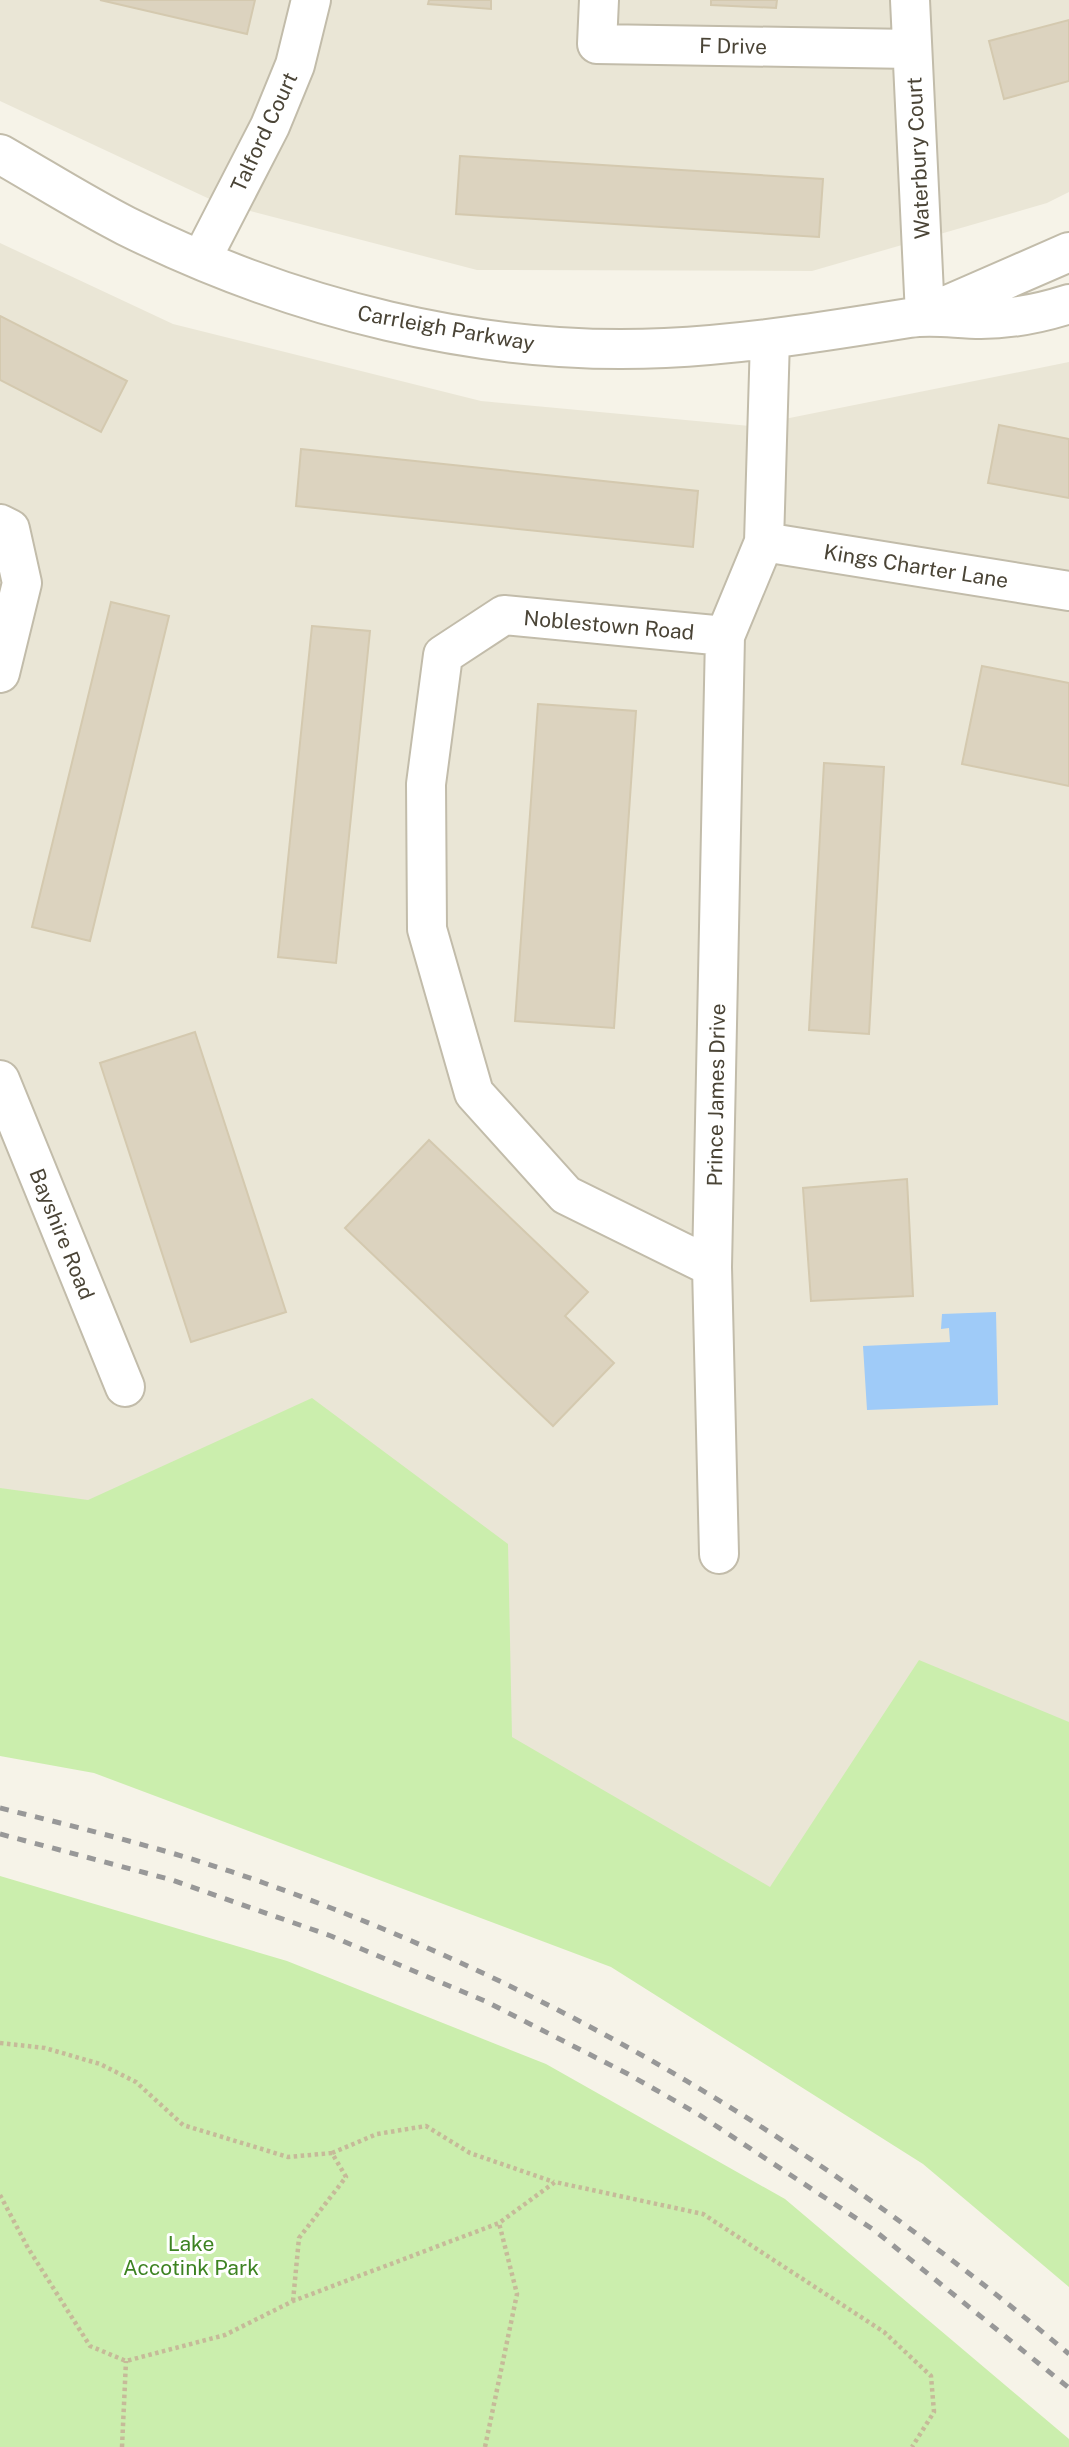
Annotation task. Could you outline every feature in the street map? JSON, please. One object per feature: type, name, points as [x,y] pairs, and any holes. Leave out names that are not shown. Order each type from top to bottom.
[{"type":"street","name":"Talford Court","points":[[202,258],[270,126],[295,65],[311,0]]},
{"type":"street","name":"F Drive","points":[[599,0],[597,44],[912,49]]},
{"type":"street","name":"Waterbury Court","points":[[910,0],[925,315]]},
{"type":"street","name":"Carrleigh Parkway","points":[[0,154],[127,226],[291,294],[389,322],[483,339],[567,347],[650,348],[771,340],[925,315],[983,319],[1040,313],[1069,304]]},
{"type":"street","name":"Carrleigh Parkway","points":[[925,315],[1069,252]]},
{"type":"street","name":"Noblestown Road","points":[[712,1267],[566,1195],[474,1093],[427,929],[426,784],[443,655],[504,615],[725,636],[764,542],[771,340]]},
{"type":"street","points":[[0,524],[10,529],[22,583],[0,674]]},
{"type":"street","name":"Kings Charter Lane","points":[[764,542],[1069,591]]},
{"type":"street","name":"Prince James Drive","points":[[719,1554],[712,1267],[725,636]]},
{"type":"street","name":"Bayshire Road","points":[[0,1080],[125,1387]]},
{"type":"path","points":[[0,2043],[45,2048],[100,2064],[136,2081],[183,2125],[288,2157],[332,2153],[377,2134],[426,2126],[470,2153],[555,2182],[703,2214],[884,2332],[931,2376],[934,2412],[912,2447]]},
{"type":"path","points":[[293,2301],[299,2238],[346,2177],[332,2153]]},
{"type":"path","points":[[0,2195],[28,2248],[90,2346],[126,2361],[225,2335],[293,2301],[499,2222],[555,2182]]},
{"type":"path","points":[[485,2447],[517,2294],[499,2222]]},
{"type":"path","points":[[122,2447],[126,2361]]},
{"type":"shaded area","points":[[0,0],[1069,0],[1069,192],[1047,203],[812,271],[477,270],[216,202],[0,101]]},
{"type":"shaded area","points":[[0,243],[173,324],[481,401],[750,426],[1069,362],[1069,2149],[400,1772],[0,1746]]},
{"type":"green space","points":[[312,1398],[508,1544],[512,1737],[770,1887],[919,1660],[1069,1722],[1069,2287],[923,2164],[611,1967],[94,1773],[0,1756],[0,1488],[88,1500]]},
{"type":"green space","name":"Lake Accotink Park","points":[[0,1876],[287,1961],[546,2064],[785,2199],[1069,2439],[1069,2447],[0,2447]]},
{"type":"water","points":[[996,1312],[998,1405],[867,1410],[863,1346],[950,1342],[949,1328],[941,1329],[942,1314]]},
{"type":"building","points":[[100,0],[255,0],[247,34]]},
{"type":"building","points":[[429,0],[491,0],[491,9],[428,4]]},
{"type":"building","points":[[711,0],[777,0],[776,8],[711,5]]},
{"type":"building","points":[[1069,20],[1069,81],[1004,99],[989,41]]},
{"type":"building","points":[[460,156],[823,179],[819,237],[456,214]]},
{"type":"building","points":[[0,316],[127,381],[101,432],[0,380]]},
{"type":"building","points":[[999,425],[1069,439],[1069,498],[988,483]]},
{"type":"building","points":[[301,449],[698,491],[693,547],[296,506]]},
{"type":"building","points":[[111,602],[169,616],[90,941],[32,927]]},
{"type":"building","points":[[312,626],[370,631],[336,963],[278,957]]},
{"type":"building","points":[[982,666],[1069,683],[1069,786],[962,764]]},
{"type":"building","points":[[538,704],[636,711],[614,1028],[515,1021]]},
{"type":"building","points":[[824,763],[884,767],[869,1034],[809,1030]]},
{"type":"building","points":[[195,1032],[286,1312],[191,1342],[100,1063]]},
{"type":"building","points":[[429,1140],[588,1292],[565,1316],[614,1363],[553,1426],[345,1228]]},
{"type":"building","points":[[907,1179],[913,1296],[811,1301],[803,1188]]},
{"type":"railway","points":[[0,1808],[166,1851],[264,1883],[375,1926],[482,1973],[587,2025],[688,2082],[786,2143],[883,2209],[977,2279],[1069,2354]]},
{"type":"railway","points":[[0,1834],[172,1880],[331,1936],[485,2001],[628,2074],[698,2114],[874,2230],[1069,2388]]}]
